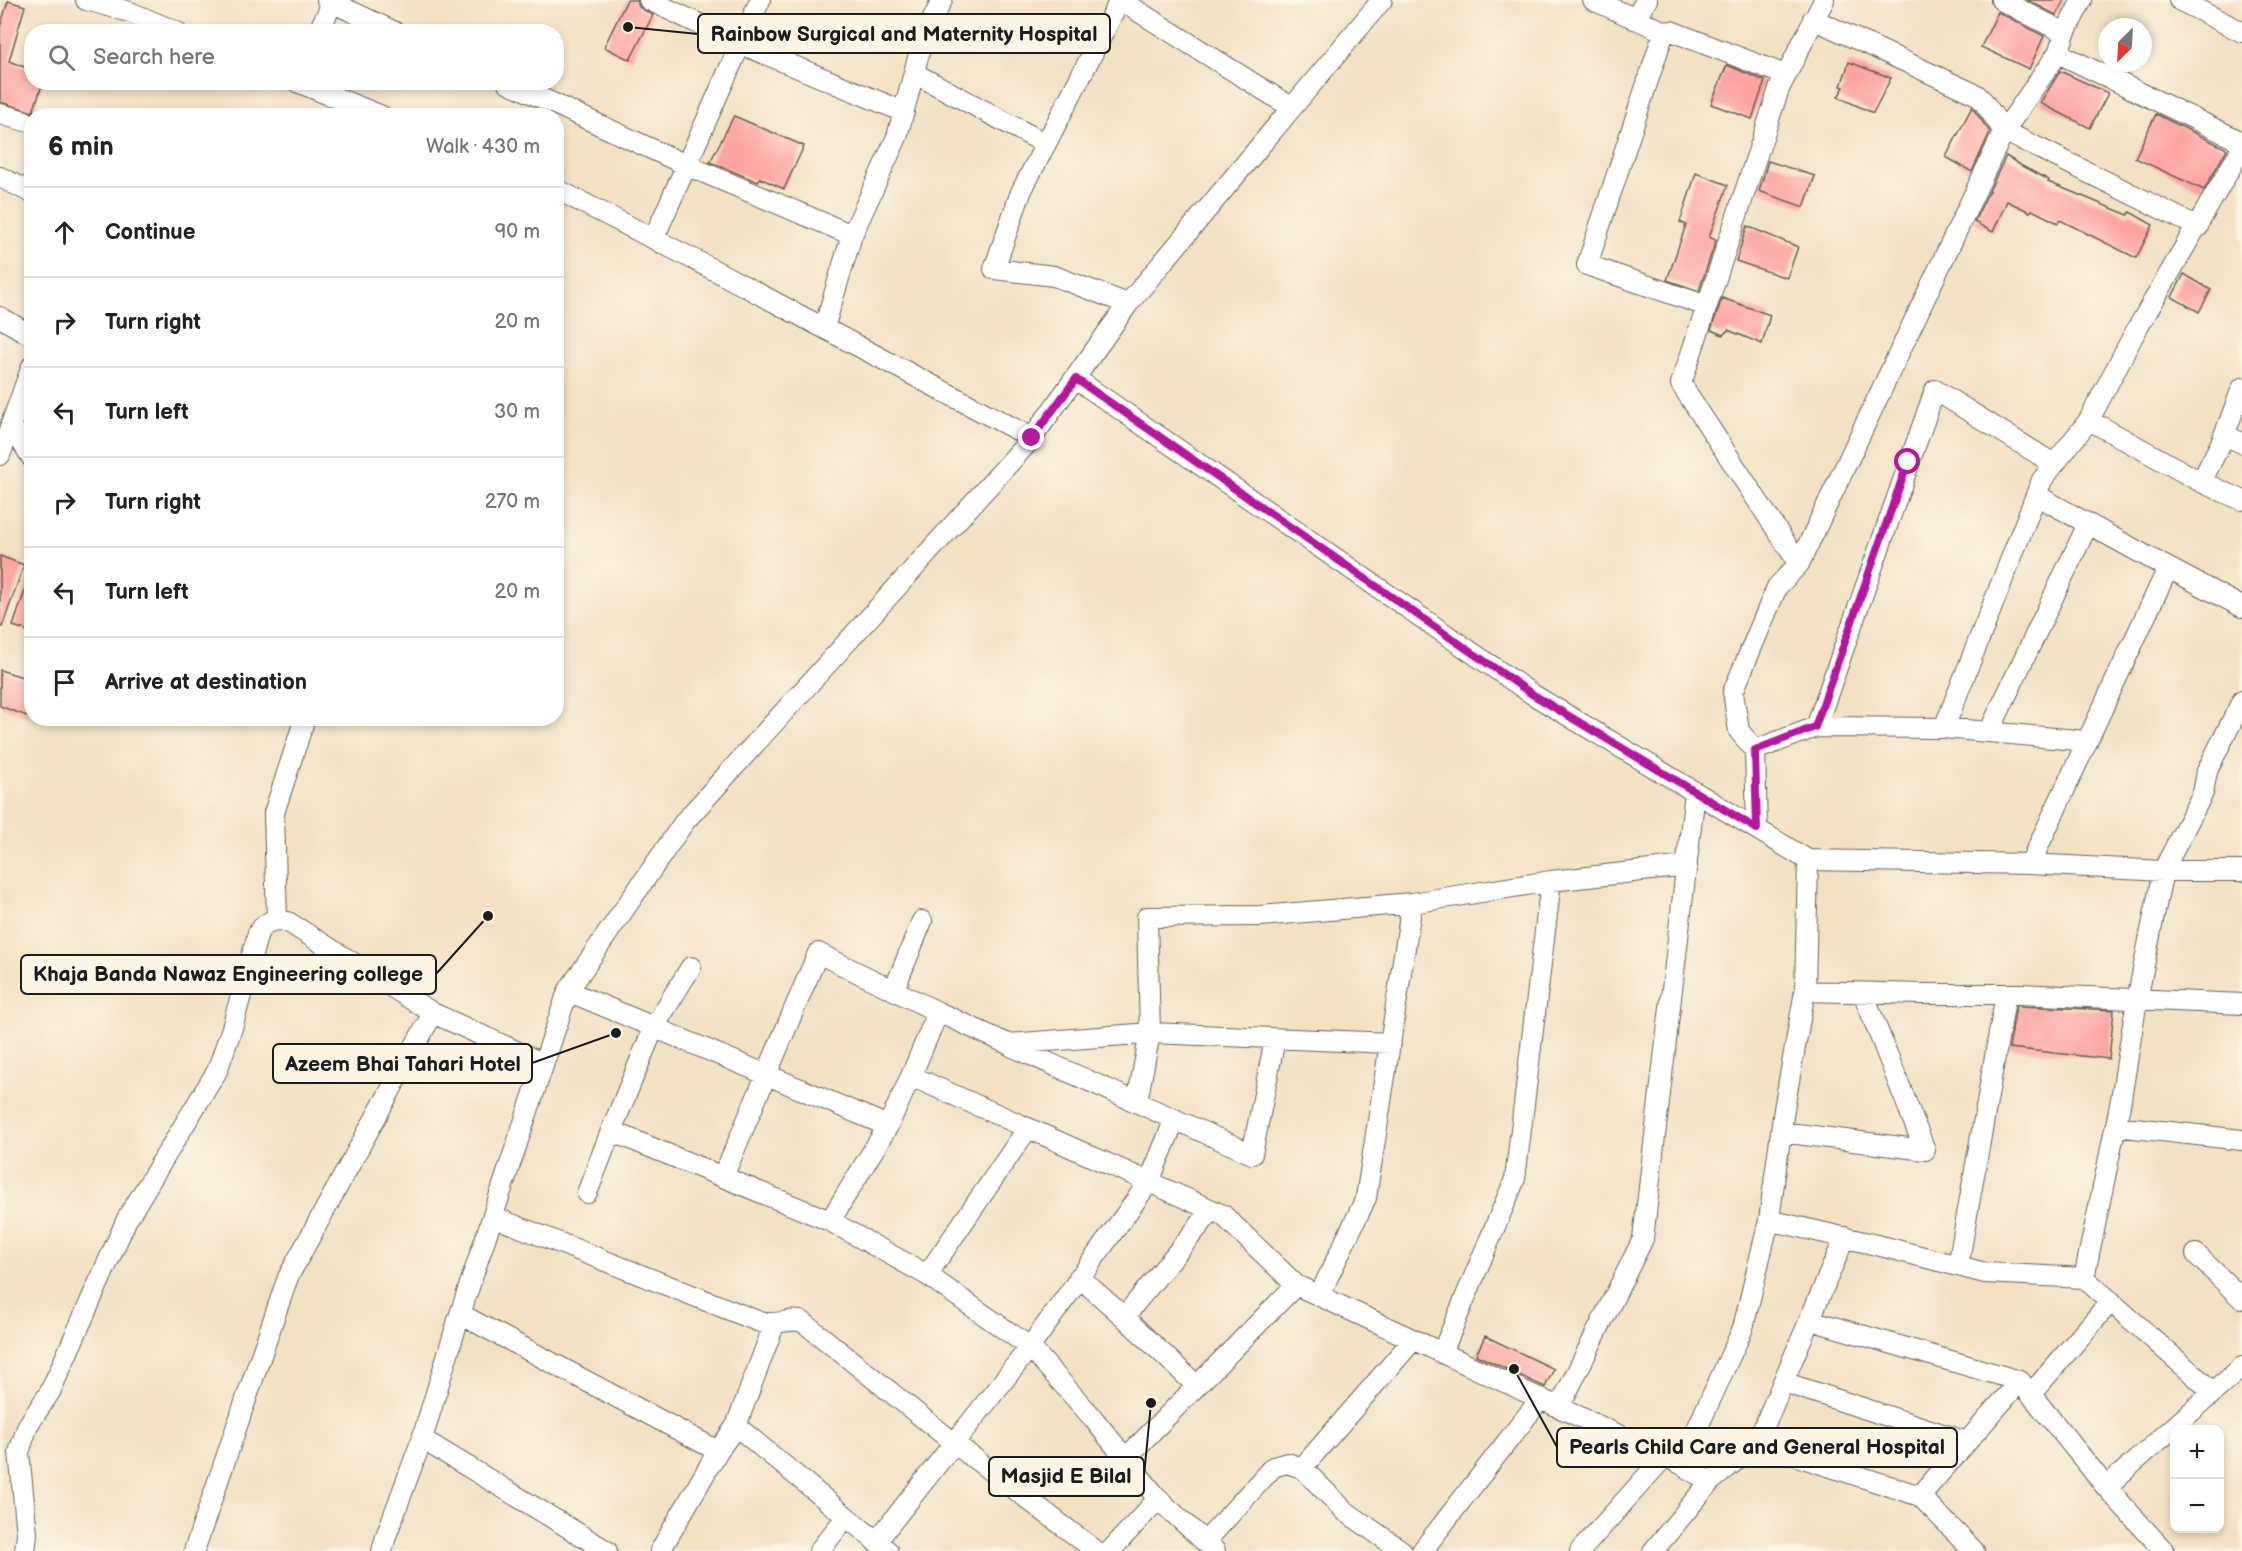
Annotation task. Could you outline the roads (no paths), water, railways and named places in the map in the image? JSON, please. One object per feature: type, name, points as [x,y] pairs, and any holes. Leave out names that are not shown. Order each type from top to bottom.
[{"type":"street","points":[[86,0],[130,12],[158,24]]},
{"type":"street","points":[[648,0],[741,44],[904,112]]},
{"type":"street","points":[[654,238],[760,0]]},
{"type":"street","points":[[824,328],[852,235],[897,137],[922,42],[942,0]]},
{"type":"street","points":[[1128,304],[1054,276],[994,269],[1022,192],[1120,0],[1291,107]]},
{"type":"street","points":[[382,1551],[422,1439],[460,1314],[494,1217],[542,1063],[568,991],[685,821],[1032,438],[1128,304],[1382,0]]},
{"type":"street","points":[[1593,0],[1665,32],[1671,32],[1785,75]]},
{"type":"street","points":[[1634,19],[1647,0]]},
{"type":"street","points":[[1799,564],[1681,384],[1785,75],[1824,0]]},
{"type":"street","points":[[2001,0],[2065,33]]},
{"type":"street","points":[[1757,829],[1755,750],[1739,731],[1732,692],[1778,587],[1799,564],[2004,131],[2058,53],[2065,33],[2082,0]]},
{"type":"street","points":[[2179,0],[2242,32]]},
{"type":"street","points":[[322,24],[332,1],[379,24]]},
{"type":"street","points":[[1813,19],[1977,95],[2004,131],[2198,227]]},
{"type":"street","points":[[1665,32],[1587,265],[1707,306]]},
{"type":"street","points":[[2058,53],[2242,142]]},
{"type":"street","points":[[914,73],[1046,144]]},
{"type":"street","points":[[316,90],[358,108]]},
{"type":"street","points":[[524,90],[563,108]]},
{"type":"street","points":[[564,108],[686,165],[852,235]]},
{"type":"street","points":[[0,114],[24,121]]},
{"type":"street","points":[[1944,728],[2042,480],[2088,420],[2133,336],[2242,148]]},
{"type":"street","points":[[0,177],[24,189]]},
{"type":"street","points":[[564,193],[654,238],[1032,438]]},
{"type":"street","points":[[0,317],[24,331]]},
{"type":"street","points":[[1076,379],[1532,694],[1808,860],[2030,864],[2163,871],[2242,871]]},
{"type":"street","points":[[0,455],[24,388]]},
{"type":"street","points":[[2201,482],[2233,439],[2242,388]]},
{"type":"street","points":[[1815,727],[1935,390],[2054,464]]},
{"type":"street","points":[[2088,420],[2201,482],[2242,500]]},
{"type":"street","points":[[11,425],[24,445]]},
{"type":"street","points":[[2036,495],[2242,607]]},
{"type":"street","points":[[1989,732],[2088,524]]},
{"type":"street","points":[[2030,864],[2168,568],[2163,565]]},
{"type":"street","points":[[2084,1278],[2116,1126],[2137,1000],[2163,871],[2204,792],[2207,771],[2242,701]]},
{"type":"street","points":[[277,919],[274,813],[302,726]]},
{"type":"street","points":[[1755,750],[1815,727],[1944,728],[2087,741]]},
{"type":"street","points":[[1560,1406],[1643,1239],[1695,792]]},
{"type":"street","points":[[1580,1551],[1673,1460],[1743,1328],[1769,1220],[1781,1132],[1805,992],[1808,860]]},
{"type":"street","points":[[1137,1102],[1150,1034],[1147,916],[1260,916],[1412,903],[1551,881],[1687,866]]},
{"type":"street","points":[[1442,1353],[1515,1179],[1551,881]]},
{"type":"street","points":[[1319,1296],[1366,1198],[1412,903]]},
{"type":"street","points":[[24,1551],[27,1534],[19,1452],[28,1425],[50,1392],[127,1219],[217,1071],[232,1028],[258,933],[265,923],[277,919],[288,922],[433,1013],[542,1063]]},
{"type":"street","points":[[894,990],[922,921]]},
{"type":"street","points":[[723,1177],[818,953],[938,1012],[1252,1154],[1275,1039]]},
{"type":"street","points":[[587,1193],[654,1027],[691,967]]},
{"type":"street","points":[[568,991],[888,1126]]},
{"type":"street","points":[[1805,992],[2006,994],[2242,1004]]},
{"type":"street","points":[[1781,1132],[1925,1150],[1863,993]]},
{"type":"street","points":[[1958,1266],[2006,994]]},
{"type":"street","points":[[830,1221],[888,1126],[938,1012]]},
{"type":"street","points":[[194,1551],[288,1277],[433,1013]]},
{"type":"street","points":[[1008,1044],[1150,1034],[1391,1043]]},
{"type":"street","points":[[911,1076],[1222,1215],[1296,1285],[1560,1406],[1673,1460],[1710,1482]]},
{"type":"street","points":[[736,1426],[882,1546],[954,1443],[1030,1347],[1149,1182],[1174,1119]]},
{"type":"street","points":[[2116,1126],[2242,1140]]},
{"type":"street","points":[[927,1275],[1028,1128]]},
{"type":"street","points":[[611,1131],[830,1221],[927,1275],[1030,1347],[1092,1417],[1158,1499],[1210,1546],[1273,1467],[1287,1463],[1302,1468],[1345,1511],[1401,1551]]},
{"type":"street","points":[[1124,1317],[1212,1210]]},
{"type":"street","points":[[494,1217],[760,1322],[774,1325],[796,1320],[803,1322],[954,1443],[1096,1551]]},
{"type":"street","points":[[1769,1220],[1985,1273],[2084,1278],[2213,1392]]},
{"type":"street","points":[[1656,1550],[1710,1482],[1757,1443],[1845,1238]]},
{"type":"street","points":[[2196,1254],[2242,1299]]},
{"type":"street","points":[[1079,1277],[1197,1386]]},
{"type":"street","points":[[1125,1459],[1296,1285]]},
{"type":"street","points":[[1920,1496],[1967,1442],[2025,1388],[2111,1301]]},
{"type":"street","points":[[460,1314],[718,1451]]},
{"type":"street","points":[[1810,1320],[2025,1388],[2106,1487],[2164,1551]]},
{"type":"street","points":[[660,1551],[718,1451],[736,1426],[774,1325]]},
{"type":"street","points":[[1302,1468],[1413,1340]]},
{"type":"street","points":[[2106,1487],[2242,1367]]},
{"type":"street","points":[[1783,1382],[1967,1442]]},
{"type":"street","points":[[1422,1551],[1541,1398]]},
{"type":"street","points":[[422,1439],[607,1551]]},
{"type":"street","points":[[1757,1443],[1920,1496],[1974,1551]]},
{"type":"street","points":[[1110,1551],[1158,1499]]},
{"type":"street","points":[[819,1551],[846,1518]]},
{"type":"place","name":"Rainbow Surgical and Maternity Hospital","points":[[628,27]]},
{"type":"place","name":"Khaja Banda Nawaz Engineering college","points":[[488,916]]},
{"type":"place","name":"Azeem Bhai Tahari Hotel","points":[[616,1033]]},
{"type":"place","name":"Pearls Child Care and General Hospital","points":[[1514,1369]]},
{"type":"place","name":"Masjid E Bilal","points":[[1151,1403]]}]
